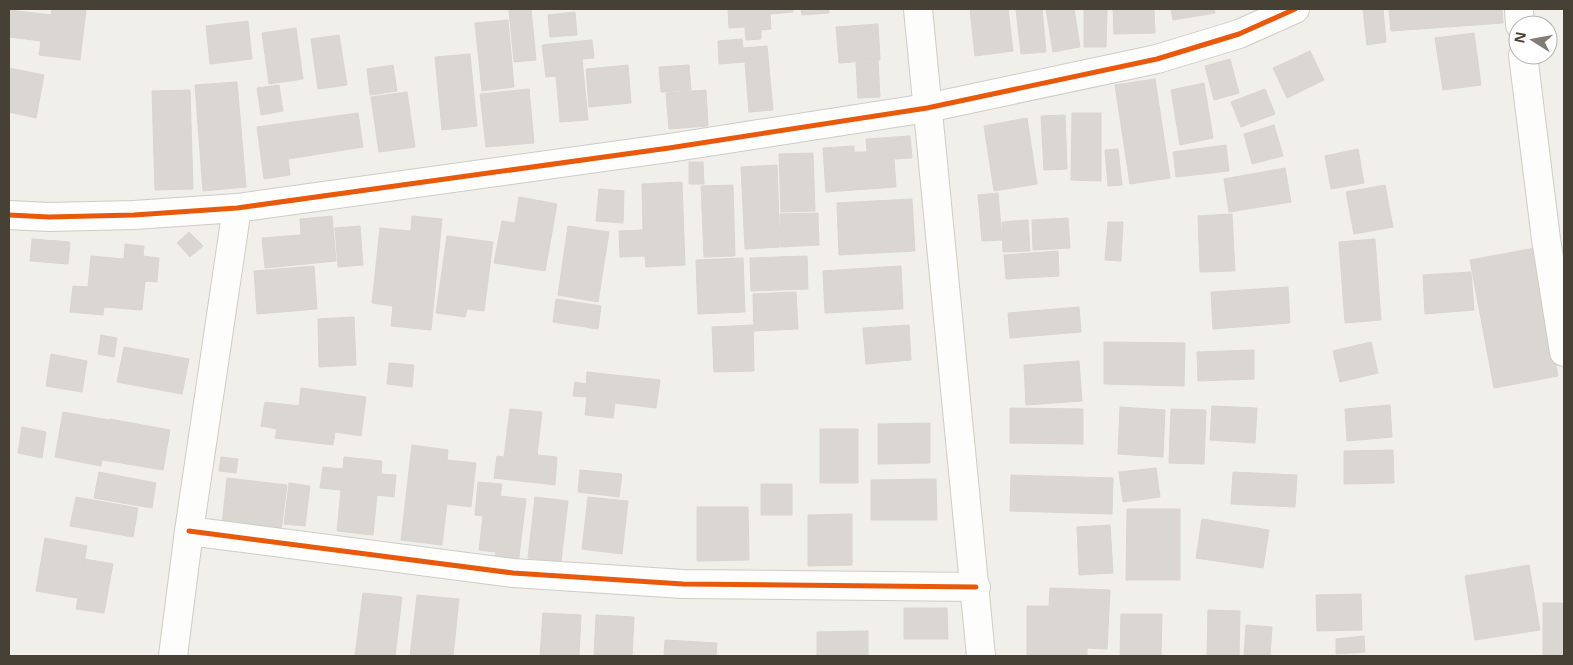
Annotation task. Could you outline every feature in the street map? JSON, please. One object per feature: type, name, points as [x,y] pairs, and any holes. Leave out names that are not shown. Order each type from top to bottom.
[{"type":"street","points":[[918,9],[982,656]]},
{"type":"street","points":[[9,215],[49,217],[134,215],[237,208],[678,146],[927,108],[1157,59],[1239,34],[1296,9]]},
{"type":"street","points":[[1525,65],[1555,238],[1564,352]]},
{"type":"street","points":[[174,656],[189,531],[237,208]]},
{"type":"street","points":[[189,531],[512,573],[683,584],[976,587]]},
{"type":"building","points":[[52,9],[86,10],[80,60],[39,55],[41,41],[9,37],[9,10],[51,15]]},
{"type":"building","points":[[531,9],[536,60],[514,62],[509,10]]},
{"type":"building","points":[[728,9],[793,9],[793,12],[770,14],[771,29],[761,30],[761,39],[746,40],[745,27],[729,28]]},
{"type":"building","points":[[801,9],[829,9],[829,13],[802,15]]},
{"type":"building","points":[[970,9],[1008,9],[1013,51],[975,56]]},
{"type":"building","points":[[1016,9],[1042,9],[1046,52],[1021,54]]},
{"type":"building","points":[[1046,9],[1074,9],[1080,47],[1053,52]]},
{"type":"building","points":[[1084,9],[1107,9],[1106,47],[1084,47]]},
{"type":"building","points":[[1113,9],[1154,9],[1155,33],[1114,34]]},
{"type":"building","points":[[1171,9],[1214,9],[1215,13],[1173,20]]},
{"type":"building","points":[[1363,9],[1383,9],[1386,42],[1367,45]]},
{"type":"building","points":[[1389,9],[1502,9],[1503,23],[1391,31]]},
{"type":"building","points":[[575,12],[577,35],[550,37],[548,15]]},
{"type":"building","points":[[508,20],[514,87],[482,91],[475,23]]},
{"type":"building","points":[[248,21],[252,59],[210,64],[206,26]]},
{"type":"building","points":[[878,24],[880,60],[839,63],[836,27]]},
{"type":"building","points":[[296,28],[303,79],[269,84],[262,33]]},
{"type":"building","points":[[1474,33],[1481,85],[1443,90],[1435,38]]},
{"type":"building","points":[[339,35],[347,85],[318,89],[311,39]]},
{"type":"building","points":[[742,39],[743,48],[767,46],[773,110],[749,112],[745,62],[719,64],[718,41]]},
{"type":"building","points":[[592,40],[594,58],[582,59],[588,120],[560,122],[556,76],[546,77],[542,45]]},
{"type":"building","points":[[1310,51],[1324,80],[1287,98],[1273,68]]},
{"type":"building","points":[[470,54],[477,126],[442,130],[435,57]]},
{"type":"building","points":[[1230,59],[1239,93],[1214,100],[1205,66]]},
{"type":"building","points":[[878,61],[880,97],[858,98],[856,63]]},
{"type":"building","points":[[393,65],[397,91],[370,95],[367,69]]},
{"type":"building","points":[[628,65],[631,103],[589,107],[586,69]]},
{"type":"building","points":[[689,65],[691,90],[661,92],[659,67]]},
{"type":"building","points":[[9,68],[44,75],[36,118],[9,112]]},
{"type":"building","points":[[1155,79],[1170,178],[1130,184],[1115,85]]},
{"type":"building","points":[[237,82],[246,187],[203,191],[195,85]]},
{"type":"building","points":[[1204,83],[1213,138],[1180,145],[1171,90]]},
{"type":"building","points":[[279,85],[283,111],[261,115],[257,88]]},
{"type":"building","points":[[529,89],[534,143],[486,147],[480,94]]},
{"type":"building","points":[[1265,89],[1275,114],[1241,127],[1231,102]]},
{"type":"building","points":[[190,90],[193,189],[155,190],[152,91]]},
{"type":"building","points":[[706,90],[708,126],[669,129],[666,93]]},
{"type":"building","points":[[407,92],[415,147],[379,152],[371,97]]},
{"type":"building","points":[[358,113],[363,147],[288,159],[290,175],[264,179],[257,127]]},
{"type":"building","points":[[1072,113],[1101,113],[1101,181],[1071,180]]},
{"type":"building","points":[[1065,115],[1067,169],[1044,170],[1041,116]]},
{"type":"building","points":[[1027,118],[1037,184],[994,191],[984,126]]},
{"type":"building","points":[[1274,125],[1283,156],[1252,164],[1244,134]]},
{"type":"building","points":[[910,136],[912,158],[894,159],[896,187],[826,192],[823,148],[854,146],[854,152],[867,152],[866,139]]},
{"type":"building","points":[[1226,145],[1229,171],[1176,177],[1173,152]]},
{"type":"building","points":[[1118,149],[1122,185],[1108,186],[1105,150]]},
{"type":"building","points":[[1358,149],[1364,183],[1331,189],[1325,156]]},
{"type":"building","points":[[813,153],[815,211],[781,212],[779,154]]},
{"type":"building","points":[[689,162],[703,162],[704,184],[689,184]]},
{"type":"building","points":[[777,165],[780,247],[745,249],[741,167]]},
{"type":"building","points":[[1285,168],[1291,202],[1229,212],[1224,179]]},
{"type":"building","points":[[682,182],[685,265],[646,267],[645,256],[620,257],[619,231],[643,230],[642,184]]},
{"type":"building","points":[[733,185],[735,256],[704,257],[701,186]]},
{"type":"building","points":[[1385,185],[1393,227],[1354,234],[1346,192]]},
{"type":"building","points":[[599,189],[624,191],[623,223],[596,221]]},
{"type":"building","points":[[998,193],[1002,240],[982,241],[978,195]]},
{"type":"building","points":[[519,197],[557,204],[545,271],[494,263],[502,221],[515,223]]},
{"type":"building","points":[[912,199],[915,251],[839,255],[837,203]]},
{"type":"building","points":[[818,213],[819,245],[781,247],[780,214]]},
{"type":"building","points":[[1232,214],[1235,271],[1200,272],[1198,216]]},
{"type":"building","points":[[332,216],[336,261],[265,268],[262,238],[301,235],[300,219]]},
{"type":"building","points":[[412,216],[442,219],[431,330],[391,326],[393,306],[372,303],[380,228],[411,231]]},
{"type":"building","points":[[1068,218],[1070,248],[1033,250],[1032,220]]},
{"type":"building","points":[[1028,220],[1030,251],[1003,252],[1002,222]]},
{"type":"building","points":[[1108,222],[1123,222],[1121,261],[1105,260]]},
{"type":"building","points":[[360,226],[363,265],[338,267],[335,228]]},
{"type":"building","points":[[568,226],[609,232],[598,302],[558,295]]},
{"type":"building","points":[[189,232],[203,246],[190,257],[177,243]]},
{"type":"building","points":[[447,236],[493,242],[484,311],[467,309],[465,317],[436,313]]},
{"type":"building","points":[[32,239],[70,242],[68,264],[30,261]]},
{"type":"building","points":[[1375,239],[1381,320],[1345,323],[1339,242]]},
{"type":"building","points":[[125,244],[144,246],[143,256],[159,258],[157,282],[145,281],[142,310],[104,307],[103,315],[70,312],[73,286],[88,287],[91,256],[124,259]]},
{"type":"building","points":[[1535,248],[1558,376],[1494,388],[1470,260]]},
{"type":"building","points":[[1058,251],[1059,276],[1006,279],[1004,255]]},
{"type":"building","points":[[807,256],[808,289],[751,291],[750,258]]},
{"type":"building","points":[[743,258],[745,312],[698,314],[696,260]]},
{"type":"building","points":[[314,266],[317,309],[257,314],[254,271]]},
{"type":"building","points":[[901,266],[903,309],[825,313],[823,271]]},
{"type":"building","points":[[1471,272],[1474,310],[1425,314],[1423,275]]},
{"type":"building","points":[[1288,287],[1290,323],[1213,329],[1211,292]]},
{"type":"building","points":[[796,292],[798,329],[754,331],[753,294]]},
{"type":"building","points":[[556,299],[601,306],[598,329],[553,322]]},
{"type":"building","points":[[1079,307],[1081,332],[1010,338],[1008,313]]},
{"type":"building","points":[[354,317],[356,365],[319,367],[318,319]]},
{"type":"building","points":[[753,325],[754,371],[714,372],[712,327]]},
{"type":"building","points":[[909,325],[911,360],[866,364],[863,328]]},
{"type":"building","points":[[101,335],[117,338],[114,357],[98,354]]},
{"type":"building","points":[[1104,342],[1185,343],[1184,386],[1104,384]]},
{"type":"building","points":[[1371,342],[1378,373],[1340,382],[1333,351]]},
{"type":"building","points":[[124,347],[189,359],[182,394],[117,382]]},
{"type":"building","points":[[1254,350],[1254,379],[1198,381],[1197,352]]},
{"type":"building","points":[[51,354],[87,361],[82,392],[46,386]]},
{"type":"building","points":[[1079,361],[1082,401],[1026,405],[1024,365]]},
{"type":"building","points":[[389,363],[414,365],[412,387],[387,384]]},
{"type":"building","points":[[587,372],[660,380],[656,408],[615,403],[613,418],[585,415],[587,397],[573,396],[575,382],[586,384]]},
{"type":"building","points":[[301,388],[366,397],[361,436],[335,432],[333,445],[275,438],[277,429],[261,426],[265,402],[299,406]]},
{"type":"building","points":[[1390,405],[1392,437],[1347,441],[1345,409]]},
{"type":"building","points":[[1212,406],[1257,408],[1255,443],[1210,440]]},
{"type":"building","points":[[1120,407],[1165,410],[1163,457],[1118,454]]},
{"type":"building","points":[[1010,408],[1083,409],[1083,444],[1010,443]]},
{"type":"building","points":[[510,409],[542,412],[537,455],[557,457],[555,485],[494,478],[497,456],[504,457]]},
{"type":"building","points":[[1171,409],[1206,410],[1204,464],[1169,463]]},
{"type":"building","points":[[63,412],[109,420],[101,466],[55,457]]},
{"type":"building","points":[[110,419],[170,430],[163,470],[103,460]]},
{"type":"building","points":[[930,423],[930,463],[878,464],[878,424]]},
{"type":"building","points":[[22,427],[46,432],[42,458],[18,453]]},
{"type":"building","points":[[820,429],[858,429],[858,483],[820,483]]},
{"type":"building","points":[[412,445],[448,450],[447,460],[476,463],[471,507],[447,504],[442,545],[401,540]]},
{"type":"building","points":[[1393,450],[1394,483],[1344,484],[1344,451]]},
{"type":"building","points":[[221,457],[238,459],[236,473],[219,471]]},
{"type":"building","points":[[344,457],[382,461],[381,474],[396,475],[394,497],[377,495],[373,535],[337,531],[341,490],[320,488],[323,467],[343,469]]},
{"type":"building","points":[[1156,468],[1160,497],[1123,502],[1119,472]]},
{"type":"building","points":[[580,470],[622,474],[619,497],[578,492]]},
{"type":"building","points":[[99,472],[156,483],[152,508],[94,498]]},
{"type":"building","points":[[1233,472],[1297,475],[1295,507],[1231,504]]},
{"type":"building","points":[[1011,475],[1113,478],[1112,514],[1010,511]]},
{"type":"building","points":[[227,478],[287,485],[281,531],[222,524]]},
{"type":"building","points":[[936,479],[937,520],[871,520],[871,480]]},
{"type":"building","points":[[478,482],[502,484],[500,496],[526,499],[518,565],[495,563],[496,552],[479,550],[483,516],[475,515]]},
{"type":"building","points":[[289,483],[310,486],[305,526],[284,524]]},
{"type":"building","points":[[761,484],[792,484],[792,515],[761,515]]},
{"type":"building","points":[[76,497],[138,508],[133,537],[70,526]]},
{"type":"building","points":[[535,497],[568,501],[561,562],[528,558]]},
{"type":"building","points":[[588,497],[628,501],[622,554],[582,549]]},
{"type":"building","points":[[697,507],[748,507],[749,560],[697,561]]},
{"type":"building","points":[[1127,509],[1180,509],[1180,580],[1126,580]]},
{"type":"building","points":[[852,514],[852,565],[808,566],[808,515]]},
{"type":"building","points":[[1202,519],[1269,530],[1263,568],[1196,558]]},
{"type":"building","points":[[1110,525],[1113,573],[1079,575],[1077,527]]},
{"type":"building","points":[[45,538],[87,546],[77,598],[36,591]]},
{"type":"building","points":[[85,559],[113,564],[104,613],[76,609]]},
{"type":"building","points":[[1529,565],[1540,630],[1475,640],[1465,576]]},
{"type":"building","points":[[1050,588],[1110,590],[1107,649],[1087,648],[1087,656],[1027,656],[1027,606],[1049,606]]},
{"type":"building","points":[[363,593],[402,597],[395,656],[355,656]]},
{"type":"building","points":[[1361,594],[1362,630],[1317,631],[1316,595]]},
{"type":"building","points":[[417,595],[459,599],[453,656],[410,656]]},
{"type":"building","points":[[1543,603],[1564,603],[1564,656],[1543,655]]},
{"type":"building","points":[[904,608],[947,608],[948,639],[904,639]]},
{"type":"building","points":[[1208,610],[1240,611],[1239,656],[1207,656]]},
{"type":"building","points":[[543,613],[581,615],[579,656],[540,656]]},
{"type":"building","points":[[1121,614],[1162,614],[1161,656],[1120,656]]},
{"type":"building","points":[[596,615],[634,617],[632,656],[594,656]]},
{"type":"building","points":[[1246,625],[1272,627],[1270,656],[1244,656]]},
{"type":"building","points":[[868,631],[868,656],[817,656],[817,632]]},
{"type":"building","points":[[1364,636],[1365,652],[1336,654],[1336,639]]},
{"type":"building","points":[[665,640],[717,643],[716,656],[664,656]]},
{"type":"cycle path","points":[[9,215],[49,217],[134,215],[237,208],[669,148],[927,108],[1157,59],[1239,34],[1295,9]]},
{"type":"cycle path","points":[[189,531],[513,573],[683,584],[976,587]]}]
